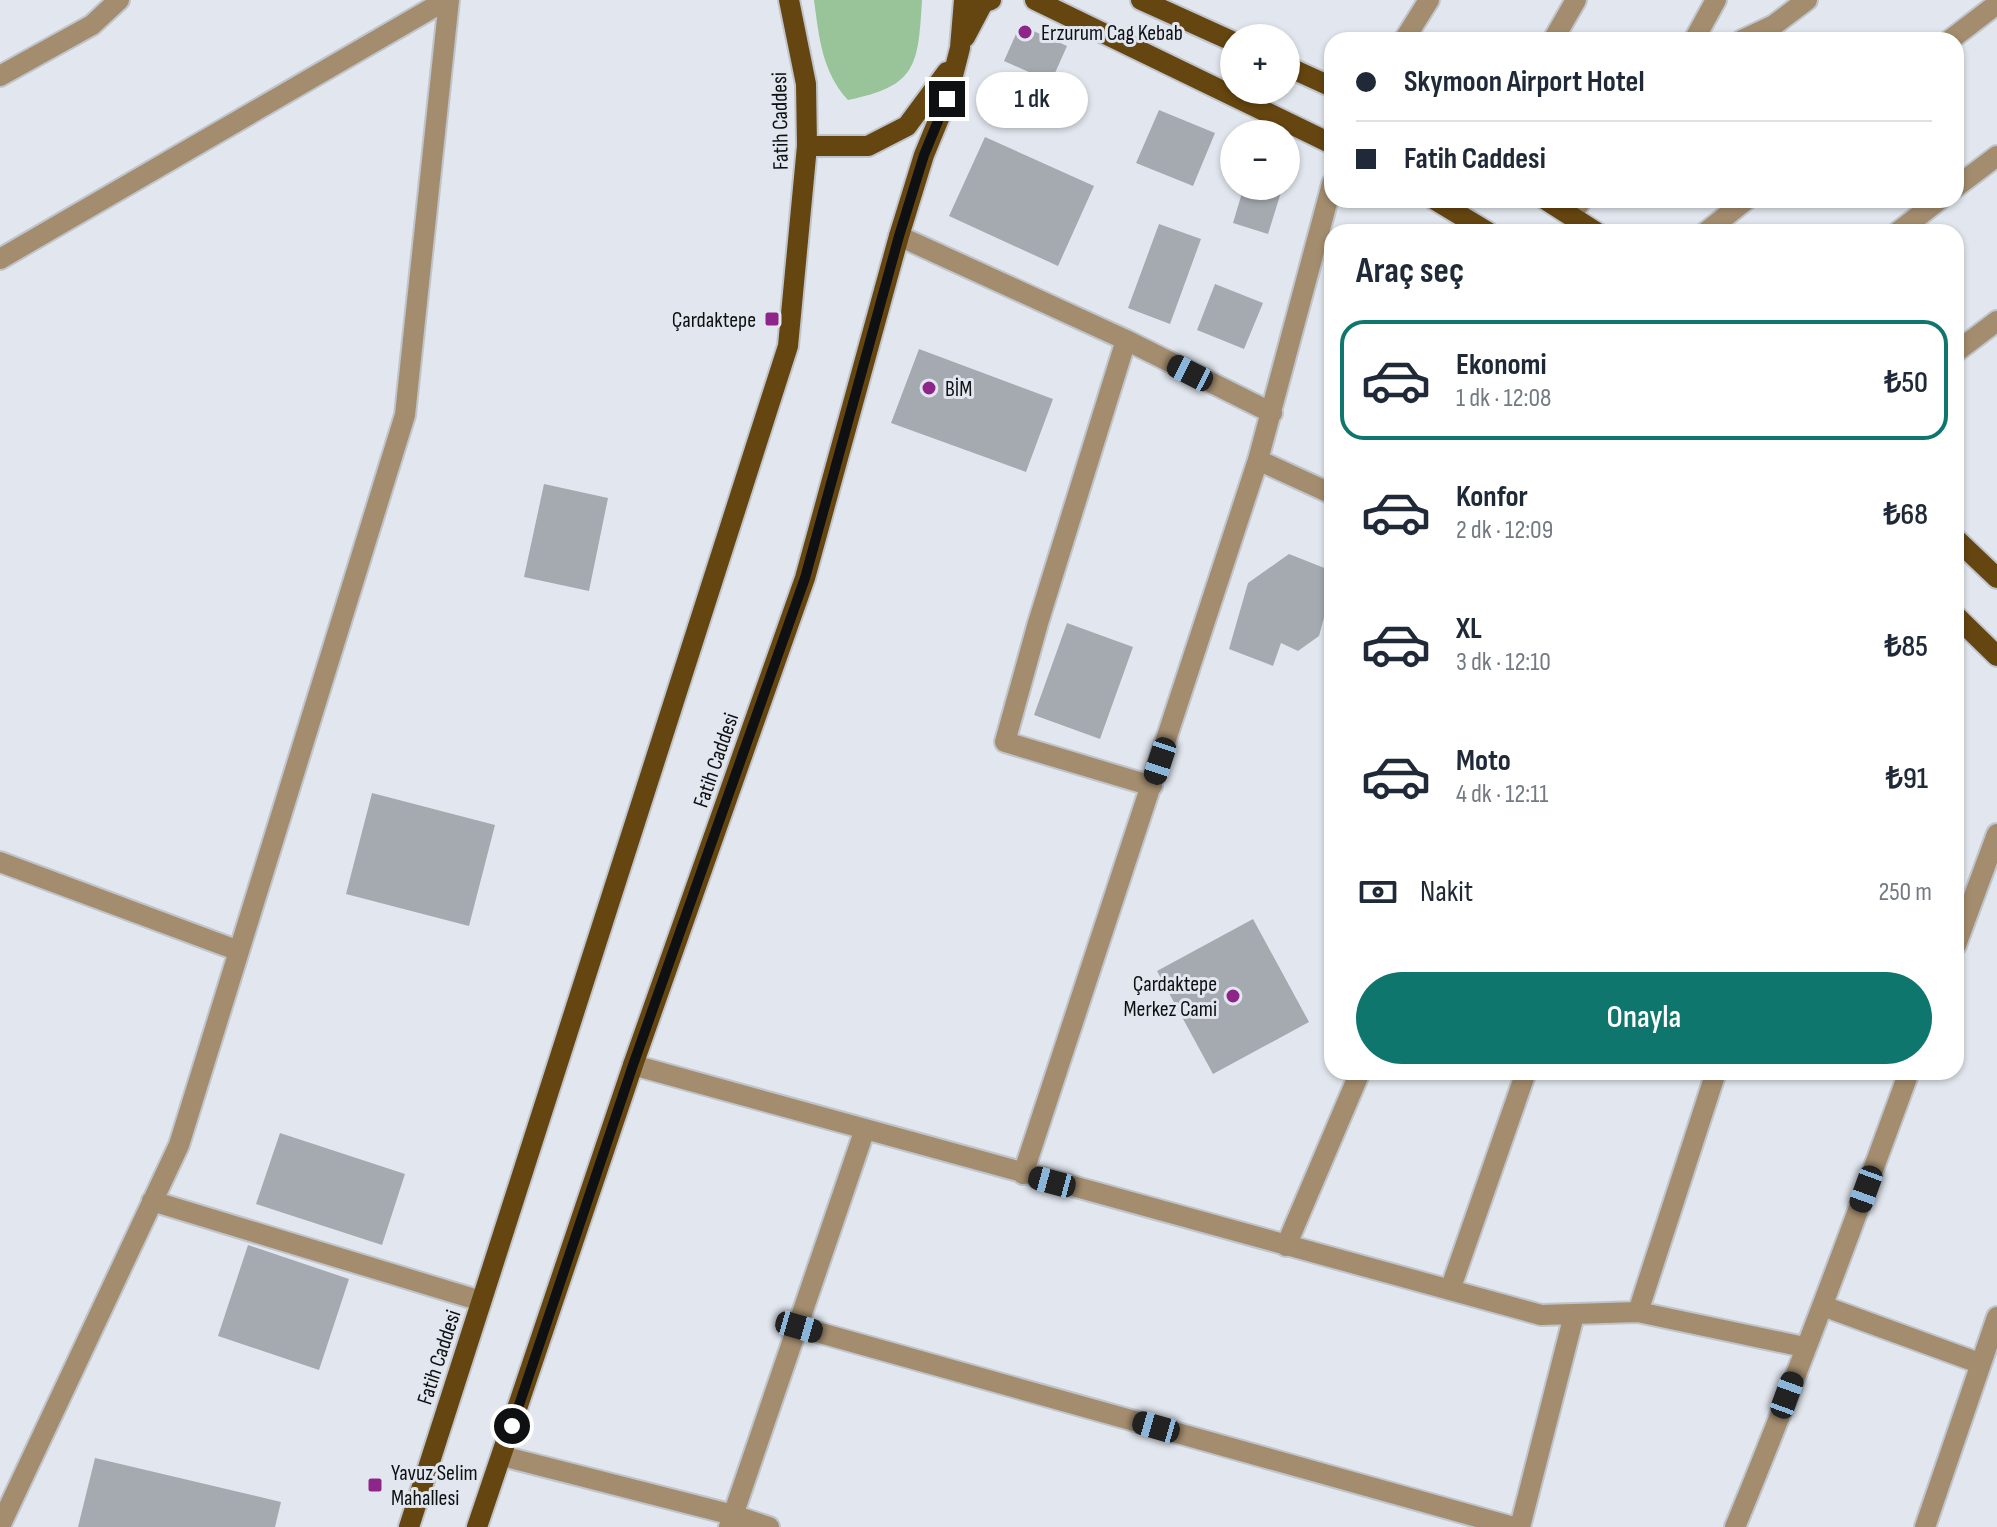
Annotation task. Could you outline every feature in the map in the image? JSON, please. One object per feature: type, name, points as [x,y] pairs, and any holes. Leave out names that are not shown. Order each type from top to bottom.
[{"type":"main road","name":"Fatih Caddesi","points":[[409,1527],[788,346],[807,146],[806,84],[789,0]]},
{"type":"main road","name":"Fatih Caddesi","points":[[477,1527],[633,1065],[805,578],[899,236],[924,155],[947,99],[960,48],[964,0]]},
{"type":"main road","points":[[807,146],[868,146],[907,126],[940,86],[983,3],[991,0]]},
{"type":"main road","points":[[1035,0],[1324,140]]},
{"type":"main road","points":[[1141,0],[1220,36]]},
{"type":"main road","points":[[1300,72],[1324,83]]},
{"type":"main road","points":[[1448,208],[1475,224]]},
{"type":"main road","points":[[1577,208],[1590,224]]},
{"type":"main road","points":[[1964,547],[1997,578]]},
{"type":"main road","points":[[1964,624],[1997,656]]},
{"type":"street","points":[[0,76],[92,25],[119,0]]},
{"type":"street","points":[[0,259],[448,0]]},
{"type":"street","points":[[0,1526],[179,1145],[405,415],[448,0]]},
{"type":"street","points":[[1409,32],[1429,0]]},
{"type":"street","points":[[1558,32],[1576,0]]},
{"type":"street","points":[[1698,32],[1716,0]]},
{"type":"street","points":[[1759,32],[1774,25],[1807,0]]},
{"type":"street","points":[[1960,32],[1997,4]]},
{"type":"street","points":[[1964,181],[1997,156]]},
{"type":"street","points":[[1023,1174],[1258,460],[1326,208]]},
{"type":"street","points":[[1716,224],[1736,208]]},
{"type":"street","points":[[1908,224],[1929,208]]},
{"type":"street","points":[[899,236],[1126,340],[1272,413]]},
{"type":"street","points":[[1964,346],[1997,321]]},
{"type":"street","points":[[1126,340],[1038,623],[1005,742],[1152,786]]},
{"type":"street","points":[[1258,460],[1324,490]]},
{"type":"street","points":[[1964,923],[1997,834]]},
{"type":"street","points":[[0,862],[239,951]]},
{"type":"street","points":[[633,1065],[864,1132],[1541,1315],[1638,1312],[1804,1347]]},
{"type":"street","points":[[1286,1246],[1357,1080]]},
{"type":"street","points":[[1450,1290],[1523,1080]]},
{"type":"street","points":[[1638,1312],[1713,1080]]},
{"type":"street","points":[[1735,1527],[1804,1347],[1823,1306],[1906,1080]]},
{"type":"street","points":[[731,1521],[864,1132]]},
{"type":"street","points":[[152,1201],[481,1301]]},
{"type":"street","points":[[1823,1306],[1979,1363]]},
{"type":"street","points":[[1520,1527],[1574,1315]]},
{"type":"street","points":[[1925,1527],[1997,1317]]},
{"type":"street","points":[[799,1327],[1513,1527]]},
{"type":"street","points":[[502,1456],[731,1521],[769,1527]]},
{"type":"green space","points":[[814,0],[922,0],[915,57],[901,80],[888,88],[848,100],[827,66]]},
{"type":"building","points":[[1020,25],[1067,46],[1051,82],[1004,61]]},
{"type":"building","points":[[1159,110],[1215,133],[1193,186],[1136,163]]},
{"type":"building","points":[[985,137],[1094,186],[1058,266],[949,216]]},
{"type":"building","points":[[1240,200],[1279,200],[1268,234],[1233,223]]},
{"type":"building","points":[[1159,224],[1201,239],[1170,324],[1128,308]]},
{"type":"building","points":[[1215,284],[1263,303],[1244,349],[1197,330]]},
{"type":"building","points":[[919,349],[1053,399],[1026,472],[891,423]]},
{"type":"building","points":[[544,484],[608,498],[589,591],[524,577]]},
{"type":"building","points":[[1289,554],[1324,568],[1324,618],[1319,636],[1298,651],[1281,643],[1273,666],[1229,649],[1248,583]]},
{"type":"building","points":[[1067,623],[1133,647],[1100,739],[1034,715]]},
{"type":"building","points":[[372,793],[495,825],[469,926],[346,894]]},
{"type":"building","name":"Çardaktepe Merkez Cami","points":[[1253,919],[1309,1022],[1213,1074],[1157,971]]},
{"type":"building","points":[[280,1133],[405,1174],[382,1245],[256,1204]]},
{"type":"building","points":[[248,1245],[349,1279],[319,1370],[218,1336]]},
{"type":"building","points":[[95,1458],[281,1502],[275,1527],[78,1527]]},
{"type":"place","name":"Erzurum Cag Kebab","points":[[1025,32]]},
{"type":"place","name":"Çardaktepe","points":[[772,319]]},
{"type":"place","name":"BİM","points":[[929,388]]},
{"type":"place","name":"Çardaktepe Merkez Cami","points":[[1233,996]]},
{"type":"place","name":"Yavuz Selim Mahallesi","points":[[375,1485]]},
{"type":"route","points":[[512,1426],[633,1065],[805,578],[899,236],[924,155],[947,99]]}]
